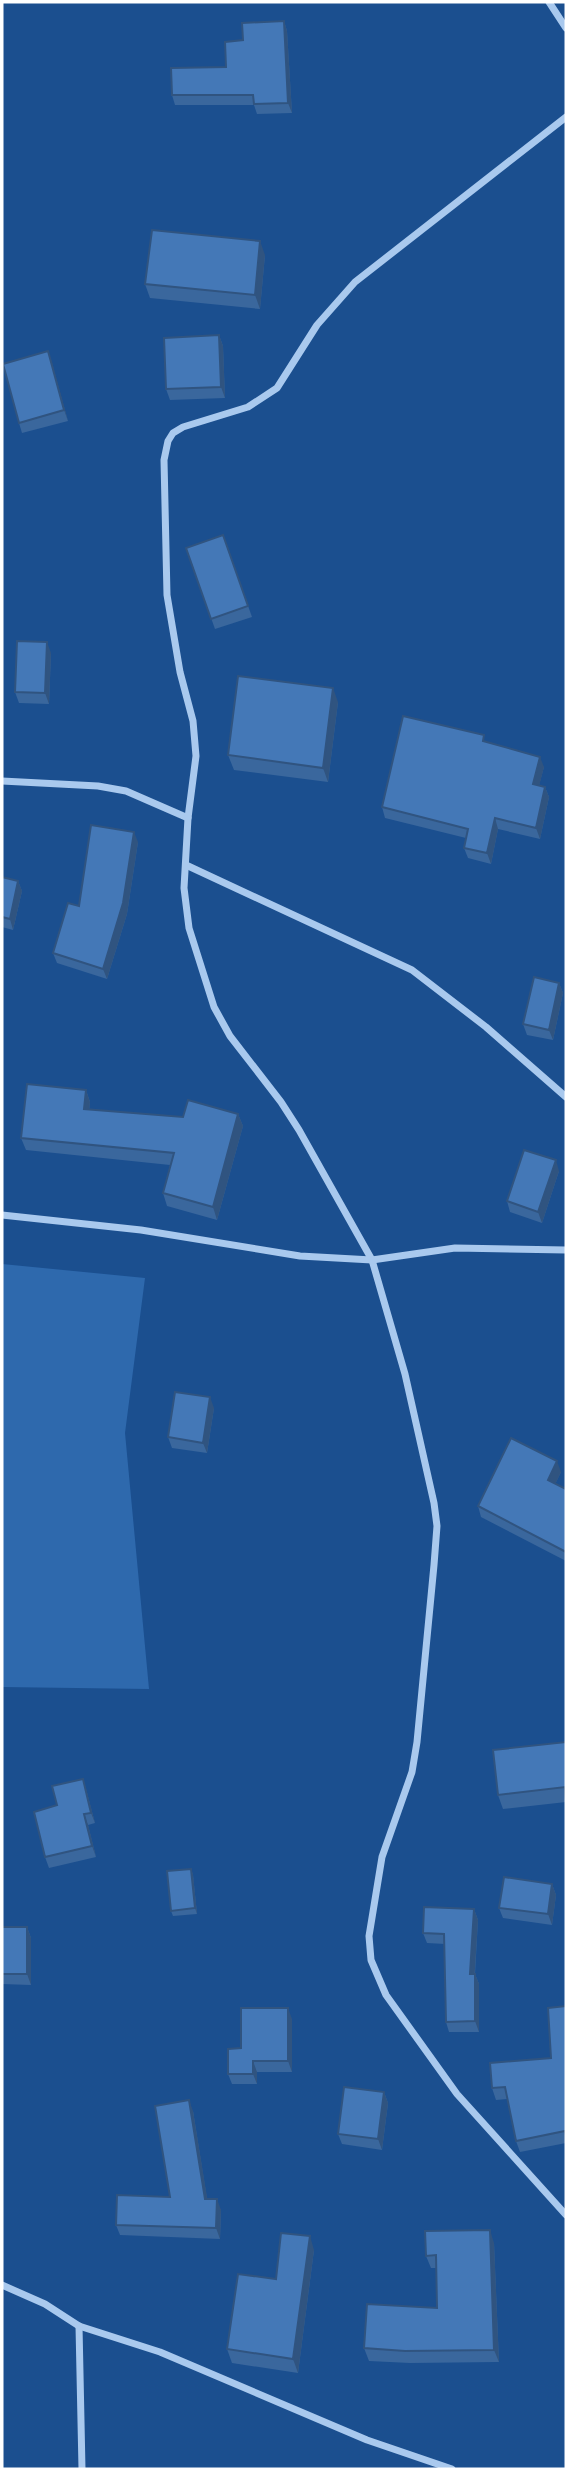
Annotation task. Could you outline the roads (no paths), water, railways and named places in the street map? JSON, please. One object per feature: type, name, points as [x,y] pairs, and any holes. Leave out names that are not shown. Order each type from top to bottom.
[{"type":"street","points":[[549,2],[566,28]]},
{"type":"street","points":[[566,117],[355,282],[317,325],[277,388],[248,407],[183,427],[173,433],[168,441],[164,460],[167,595],[180,672],[193,722],[196,756],[188,818],[184,888],[189,928],[214,1007],[230,1037],[281,1102],[299,1130],[372,1260],[405,1374],[434,1503],[437,1526],[415,1752],[412,1772],[382,1857],[369,1936],[371,1960],[386,1995],[457,2094],[566,2215]]},
{"type":"street","points":[[2,781],[98,786],[126,791],[188,818]]},
{"type":"street","points":[[186,865],[412,970],[477,1020],[566,1097]]},
{"type":"street","points":[[2,1215],[141,1230],[300,1256],[372,1260],[455,1248],[566,1250]]},
{"type":"street","points":[[2,2285],[45,2304],[79,2326],[160,2352],[367,2440],[448,2469]]},
{"type":"street","points":[[79,2326],[82,2469]]}]
